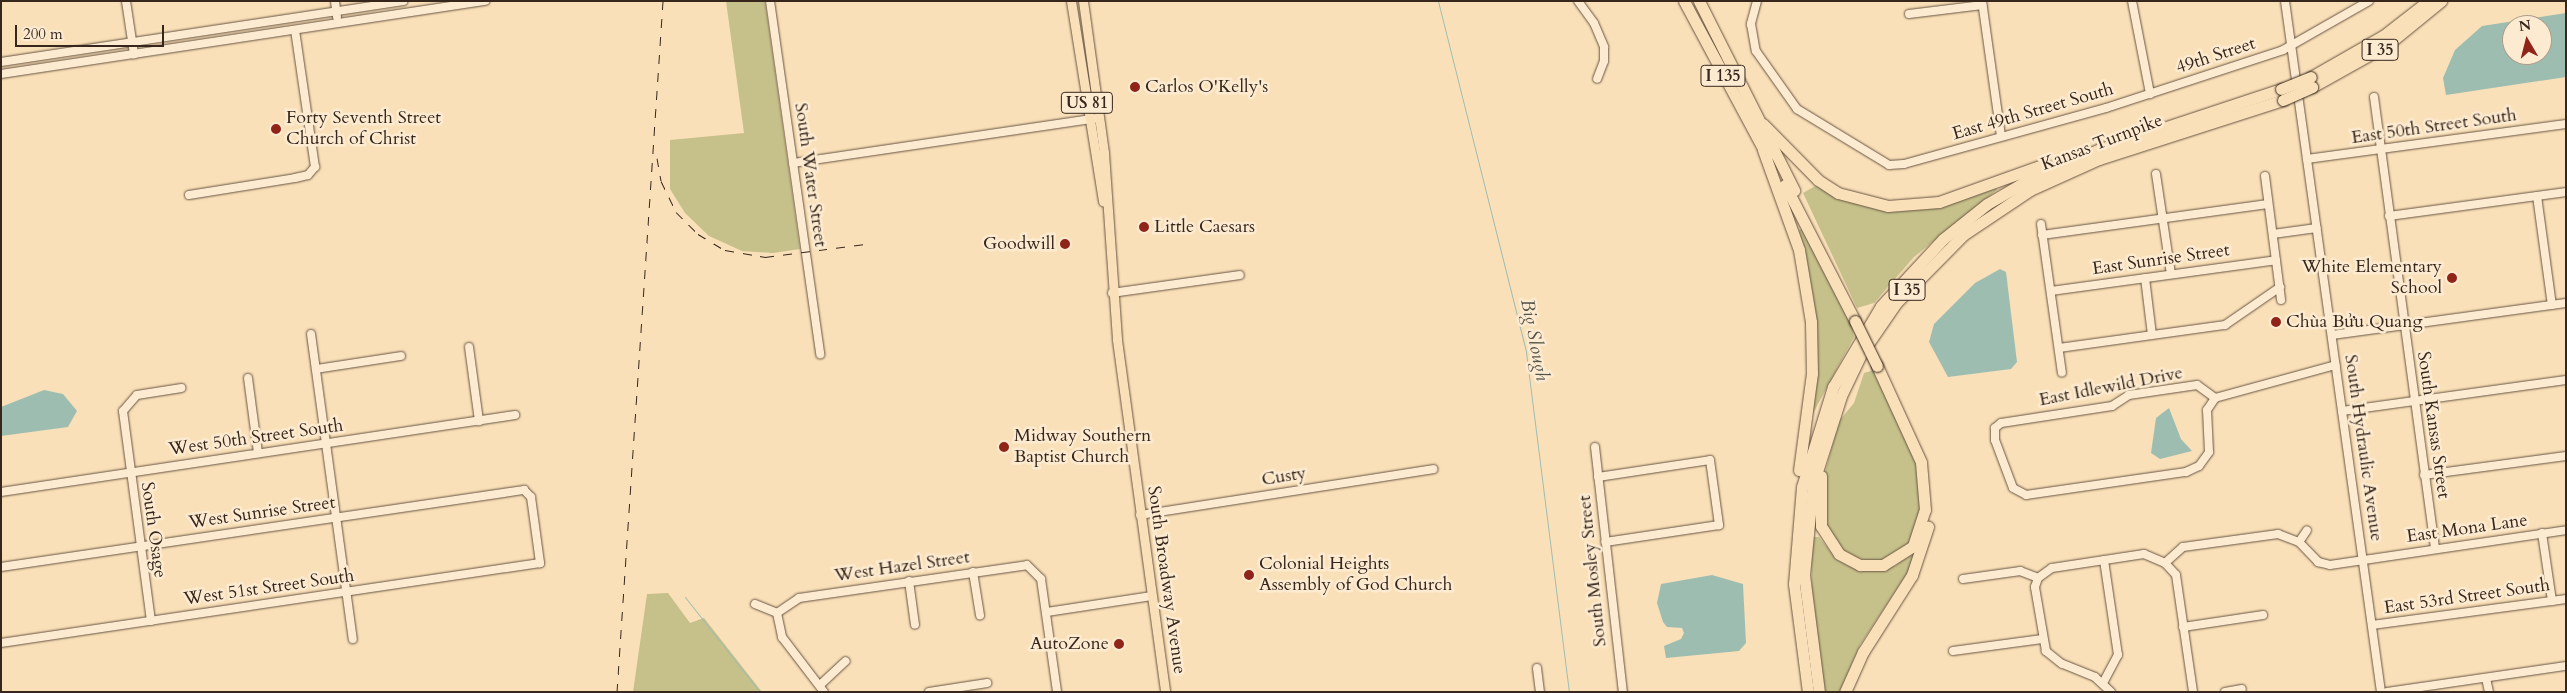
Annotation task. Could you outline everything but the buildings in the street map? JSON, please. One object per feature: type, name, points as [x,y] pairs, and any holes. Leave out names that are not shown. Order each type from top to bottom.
[{"type":"highway","name":"I 135","points":[[1684,1],[1763,150]]},
{"type":"highway","name":"I 135","points":[[1700,1],[1763,124]]},
{"type":"highway","name":"Kansas Turnpike","points":[[2311,82],[2370,44],[2428,1]]},
{"type":"highway","name":"Kansas Turnpike","points":[[1819,692],[1805,599],[1808,511],[1824,441],[1855,365],[1896,302],[1931,264],[2014,199],[2099,159],[2282,95],[2311,82],[2387,45],[2440,1]]},
{"type":"highway","name":"Kansas Turnpike","points":[[1808,692],[1797,620],[1795,544],[1808,462],[1828,400],[1855,345],[1898,285],[1943,239],[1988,204],[2051,169],[2122,142],[2282,95]]},
{"type":"highway","points":[[1763,124],[1818,180],[1838,192],[1888,206],[1939,202],[2100,145],[2122,142]]},
{"type":"highway","points":[[1763,124],[1924,458],[1929,522],[1912,575],[1863,652],[1845,692]]},
{"type":"highway","points":[[1763,150],[1856,319]]},
{"type":"highway","points":[[1763,150],[1800,250],[1811,322],[1812,373],[1793,509],[1795,544]]},
{"type":"highway","points":[[1855,365],[1822,465],[1819,508],[1830,546],[1850,562],[1870,566],[1891,562],[1910,550],[1922,529],[1925,501],[1914,441],[1879,364]]},
{"type":"main road","name":"South Broadway Avenue","points":[[1071,1],[1097,182],[1104,204],[1112,293],[1165,692]]},
{"type":"main road","name":"South Broadway Avenue","points":[[1083,1],[1100,117],[1107,185],[1104,204]]},
{"type":"street","points":[[126,1],[134,54]]},
{"type":"street","points":[[335,1],[338,23]]},
{"type":"street","points":[[1,62],[403,1]]},
{"type":"street","points":[[1,74],[486,1]]},
{"type":"street","name":"South Water Street","points":[[770,1],[820,354]]},
{"type":"street","points":[[1578,1],[1594,23],[1604,47],[1604,61],[1596,79]]},
{"type":"street","name":"East 49th Street South","points":[[1757,1],[1751,24],[1756,51],[1797,110],[1878,162],[1904,164],[2150,94]]},
{"type":"street","points":[[2132,1],[2150,94]]},
{"type":"street","name":"South Hydraulic Avenue","points":[[2285,1],[2381,692]]},
{"type":"street","name":"49th Street","points":[[2150,94],[2292,47],[2369,1]]},
{"type":"street","points":[[1909,14],[1982,3],[2001,136]]},
{"type":"street","points":[[189,194],[295,178],[313,171],[295,30]]},
{"type":"street","name":"South Kansas Street","points":[[2374,97],[2379,150],[2435,548]]},
{"type":"street","points":[[793,163],[1100,117]]},
{"type":"street","name":"East 50th Street South","points":[[2307,159],[2566,124]]},
{"type":"street","points":[[2156,174],[2171,274]]},
{"type":"street","points":[[2265,176],[2281,300]]},
{"type":"street","points":[[2389,216],[2566,192]]},
{"type":"street","points":[[2537,196],[2552,305]]},
{"type":"street","points":[[2042,235],[2268,204]]},
{"type":"street","points":[[2041,224],[2062,373]]},
{"type":"street","points":[[2273,234],[2316,228]]},
{"type":"street","name":"East Sunrise Street","points":[[2051,291],[2276,260]]},
{"type":"street","points":[[1112,293],[1240,275]]},
{"type":"street","points":[[2145,278],[2152,335]]},
{"type":"street","points":[[2059,348],[2236,321],[2280,287]]},
{"type":"street","points":[[2332,335],[2566,303]]},
{"type":"street","points":[[311,334],[353,639]]},
{"type":"street","points":[[469,347],[479,420]]},
{"type":"street","points":[[316,369],[401,356]]},
{"type":"street","points":[[2215,398],[2336,365]]},
{"type":"street","points":[[248,378],[258,453]]},
{"type":"street","points":[[2342,410],[2566,380]]},
{"type":"street","name":"East Idlewild Drive","points":[[2197,386],[2215,398],[2207,410],[2209,452],[2198,466],[2186,472],[2032,495],[2016,492],[1995,440],[1995,428],[2001,423],[2112,406],[2129,395],[2197,386]]},
{"type":"street","name":"South Osage","points":[[151,621],[130,472],[125,406],[137,395],[181,388]]},
{"type":"street","name":"West 50th Street South","points":[[1,492],[515,415]]},
{"type":"street","name":"South Mosley Street","points":[[1595,447],[1623,692]]},
{"type":"street","points":[[2424,475],[2566,456]]},
{"type":"street","points":[[1598,477],[1710,460],[1717,526],[1605,542]]},
{"type":"street","name":"Custy","points":[[1140,515],[1433,469]]},
{"type":"street","name":"West Sunrise Street","points":[[1,567],[528,491],[540,563]]},
{"type":"street","points":[[2298,542],[2307,530]]},
{"type":"street","name":"East Mona Lane","points":[[2165,563],[2183,547],[2278,534],[2298,542],[2323,565],[2566,530]]},
{"type":"street","points":[[2542,533],[2552,601]]},
{"type":"street","points":[[2038,578],[2052,568],[2144,554],[2165,563],[2176,575],[2192,692]]},
{"type":"street","points":[[2103,682],[2118,655],[2104,560]]},
{"type":"street","name":"West 51st Street South","points":[[1,643],[540,563]]},
{"type":"street","name":"West Hazel Street","points":[[777,613],[799,598],[1023,565],[1035,570],[1047,612]]},
{"type":"street","points":[[1963,579],[2020,571],[2038,578]]},
{"type":"street","points":[[973,572],[980,615]]},
{"type":"street","points":[[2038,578],[2042,638],[2053,659],[2103,682],[2111,692]]},
{"type":"street","points":[[908,581],[915,625]]},
{"type":"street","points":[[1058,692],[1047,612],[1152,596]]},
{"type":"street","name":"East 53rd Street South","points":[[2372,625],[2566,599]]},
{"type":"street","points":[[755,604],[777,613],[779,632],[822,689],[846,661]]},
{"type":"street","points":[[2183,626],[2263,615]]},
{"type":"street","points":[[1953,651],[2042,638]]},
{"type":"street","points":[[2387,692],[2427,689],[2566,666]]},
{"type":"street","points":[[1537,668],[1540,692]]},
{"type":"street","points":[[2486,678],[2489,692]]},
{"type":"street","points":[[929,692],[986,683]]},
{"type":"street","points":[[2225,692],[2242,689]]},
{"type":"shaded area","points":[[726,1],[765,1],[800,249],[773,253],[742,251],[709,236],[685,213],[670,189],[670,140],[744,133]]},
{"type":"shaded area","points":[[2566,13],[2566,77],[2446,95],[2443,78],[2455,50],[2482,26],[2502,23],[2502,65],[2552,65],[2552,15]]},
{"type":"shaded area","points":[[1815,186],[1896,209],[1996,186],[1997,190],[1914,257],[1874,303],[1857,308],[1803,193]]},
{"type":"shaded area","points":[[1803,228],[1850,320],[1854,337],[1811,417],[1814,309],[1799,230]]},
{"type":"shaded area","points":[[2000,269],[2006,272],[2017,362],[2011,369],[1948,377],[1929,342],[1934,324],[1975,283]]},
{"type":"shaded area","points":[[1874,370],[1916,460],[1921,509],[1909,545],[1890,559],[1871,562],[1845,554],[1823,521],[1824,476],[1839,421],[1854,403],[1864,373]]},
{"type":"shaded area","points":[[44,390],[63,394],[77,411],[68,427],[1,436],[1,407]]},
{"type":"shaded area","points":[[2169,408],[2181,439],[2192,451],[2160,459],[2151,453],[2156,418]]},
{"type":"shaded area","points":[[1811,537],[1819,537],[1837,560],[1856,569],[1895,566],[1915,550],[1910,569],[1860,645],[1840,692],[1824,692],[1812,614]]},
{"type":"shaded area","points":[[1712,575],[1743,584],[1746,643],[1739,651],[1666,658],[1664,646],[1681,639],[1684,633],[1682,628],[1667,627],[1663,622],[1657,603],[1661,584]]},
{"type":"shaded area","points":[[668,593],[690,623],[704,618],[762,692],[633,692],[647,594]]},
{"type":"waterway","name":"Big Slough","points":[[1438,1],[1526,352],[1569,692]]},
{"type":"waterway","points":[[685,597],[760,692]]},
{"type":"railway","points":[[617,692],[663,1]]},
{"type":"railway","points":[[657,158],[661,181],[676,212],[698,234],[725,250],[765,257],[865,244]]},
{"type":"place","name":"Carlos O'Kelly's","points":[[1135,87]]},
{"type":"place","name":"Forty Seventh Street Church of Christ","points":[[276,129]]},
{"type":"place","name":"Little Caesars","points":[[1144,227]]},
{"type":"place","name":"Goodwill","points":[[1065,244]]},
{"type":"place","name":"White Elementary School","points":[[2452,278]]},
{"type":"place","name":"Chùa Bửu Quang","points":[[2276,322]]},
{"type":"place","name":"Midway Southern Baptist Church","points":[[1004,447]]},
{"type":"place","name":"Colonial Heights Assembly of God Church","points":[[1249,575]]},
{"type":"place","name":"AutoZone","points":[[1119,644]]}]
